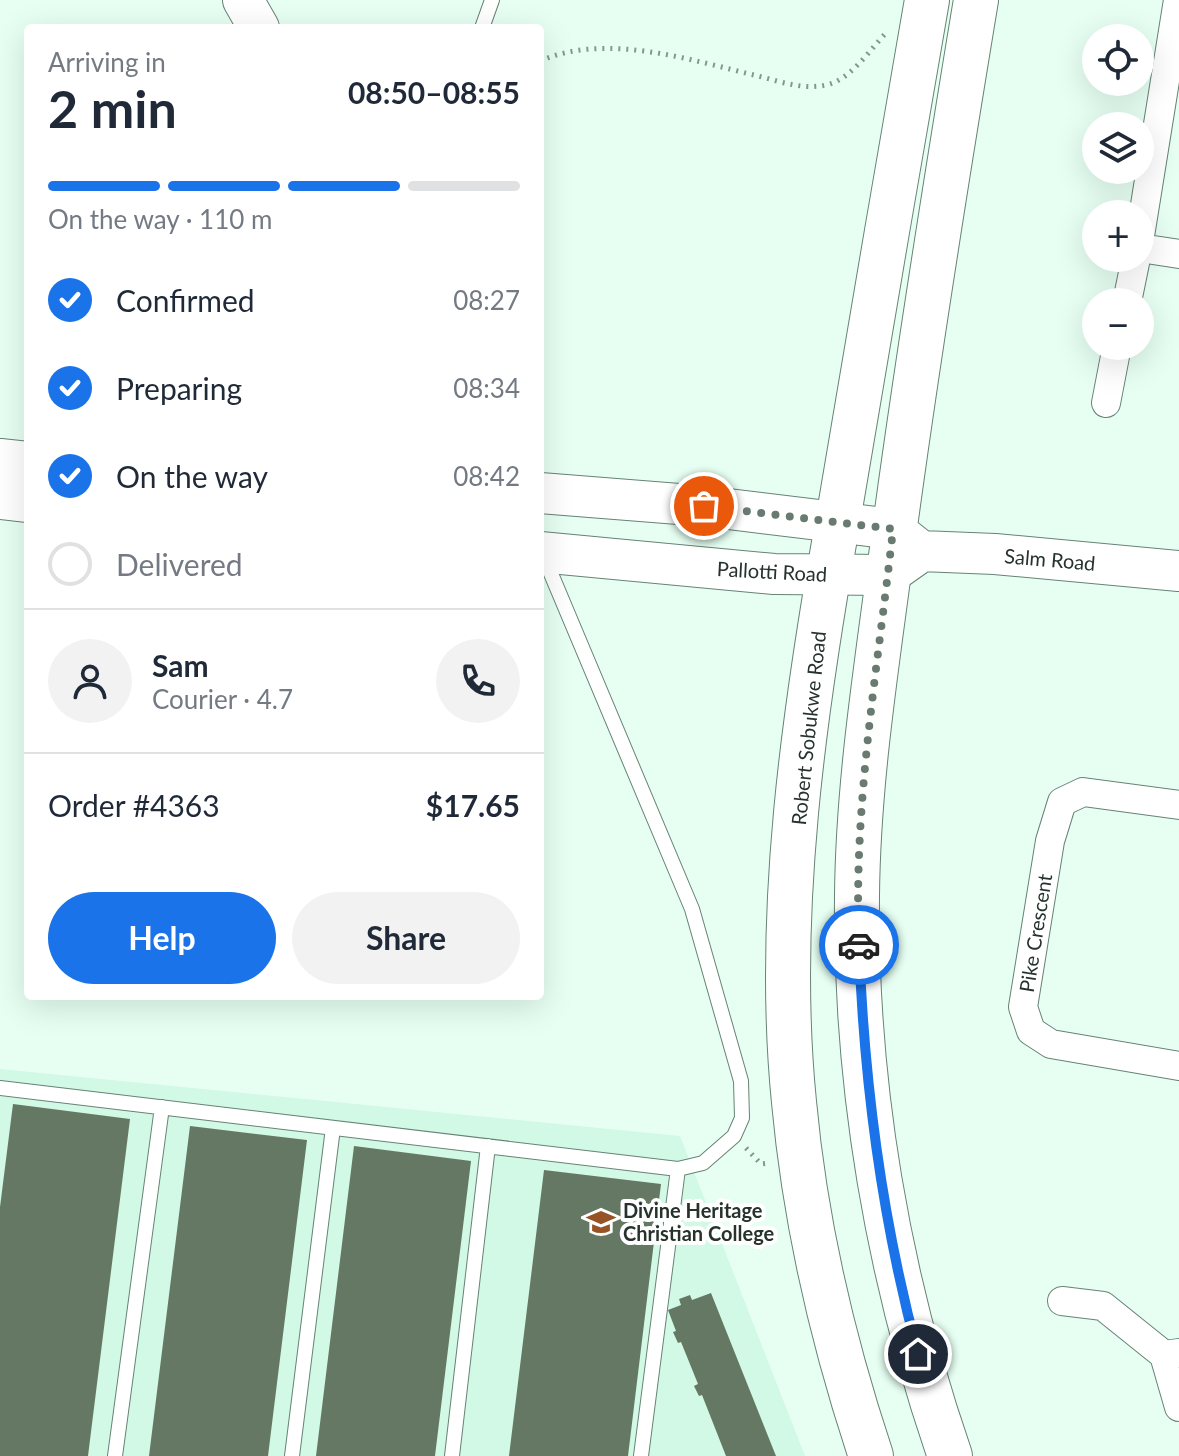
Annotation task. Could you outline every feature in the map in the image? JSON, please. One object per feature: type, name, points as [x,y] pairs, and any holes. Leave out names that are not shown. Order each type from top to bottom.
[{"type":"main road","name":"Robert Sobukwe Road","points":[[871,1456],[832,1318],[813,1235],[793,1100],[790,976],[804,724],[927,0]]},
{"type":"main road","points":[[950,1456],[908,1318],[889,1228],[868,1094],[857,896],[864,752],[901,552],[976,0]]},
{"type":"street","points":[[1146,200],[1178,0]]},
{"type":"street","points":[[1154,250],[1179,254]]},
{"type":"street","points":[[1106,403],[1114,360]]},
{"type":"street","points":[[0,459],[24,462]]},
{"type":"street","points":[[544,493],[837,523]]},
{"type":"street","points":[[0,499],[24,502]]},
{"type":"street","name":"Salm Road","points":[[837,523],[901,552],[995,554],[1179,571]]},
{"type":"street","name":"Pallotti Road","points":[[544,552],[774,574],[828,574],[901,552]]},
{"type":"street","name":"Pike Crescent","points":[[1179,805],[1083,792],[1062,802],[1050,841],[1023,1007],[1031,1031],[1051,1044],[1179,1066]]},
{"type":"street","points":[[1062,1301],[1103,1306],[1172,1354],[1179,1407]]},
{"type":"lane","points":[[483,24],[492,0]]},
{"type":"lane","points":[[0,1088],[678,1169],[703,1163],[734,1136],[742,1118],[741,1081],[692,909],[544,559]]},
{"type":"lane","points":[[115,1456],[162,1107]]},
{"type":"lane","points":[[292,1456],[333,1128]]},
{"type":"lane","points":[[452,1456],[488,1146]]},
{"type":"lane","points":[[641,1456],[678,1169]]},
{"type":"path","points":[[544,59],[565,50],[596,48],[705,64],[799,87],[832,83],[849,72],[888,31]]},
{"type":"path","points":[[734,1136],[761,1164],[775,1162]]},
{"type":"shaded area","points":[[0,1069],[680,1136],[805,1456],[0,1456]]},
{"type":"building","points":[[13,1104],[130,1119],[88,1456],[0,1456],[0,1207]]},
{"type":"building","points":[[190,1126],[307,1140],[268,1456],[149,1456]]},
{"type":"building","points":[[354,1146],[471,1161],[435,1456],[316,1456]]},
{"type":"building","points":[[544,1170],[661,1184],[628,1456],[509,1456]]},
{"type":"building","points":[[711,1293],[776,1456],[726,1456],[702,1395],[699,1396],[694,1386],[698,1384],[681,1342],[678,1343],[673,1332],[676,1331],[668,1310],[681,1305],[679,1299],[690,1295],[692,1300]]},
{"type":"way so far","points":[[704,506],[893,529],[864,752],[857,896],[859,945]]},
{"type":"place","name":"Divine Heritage Christian College","points":[[601,1222]]},
{"type":"route","points":[[859,945],[868,1094],[878,1172],[918,1354]]}]
